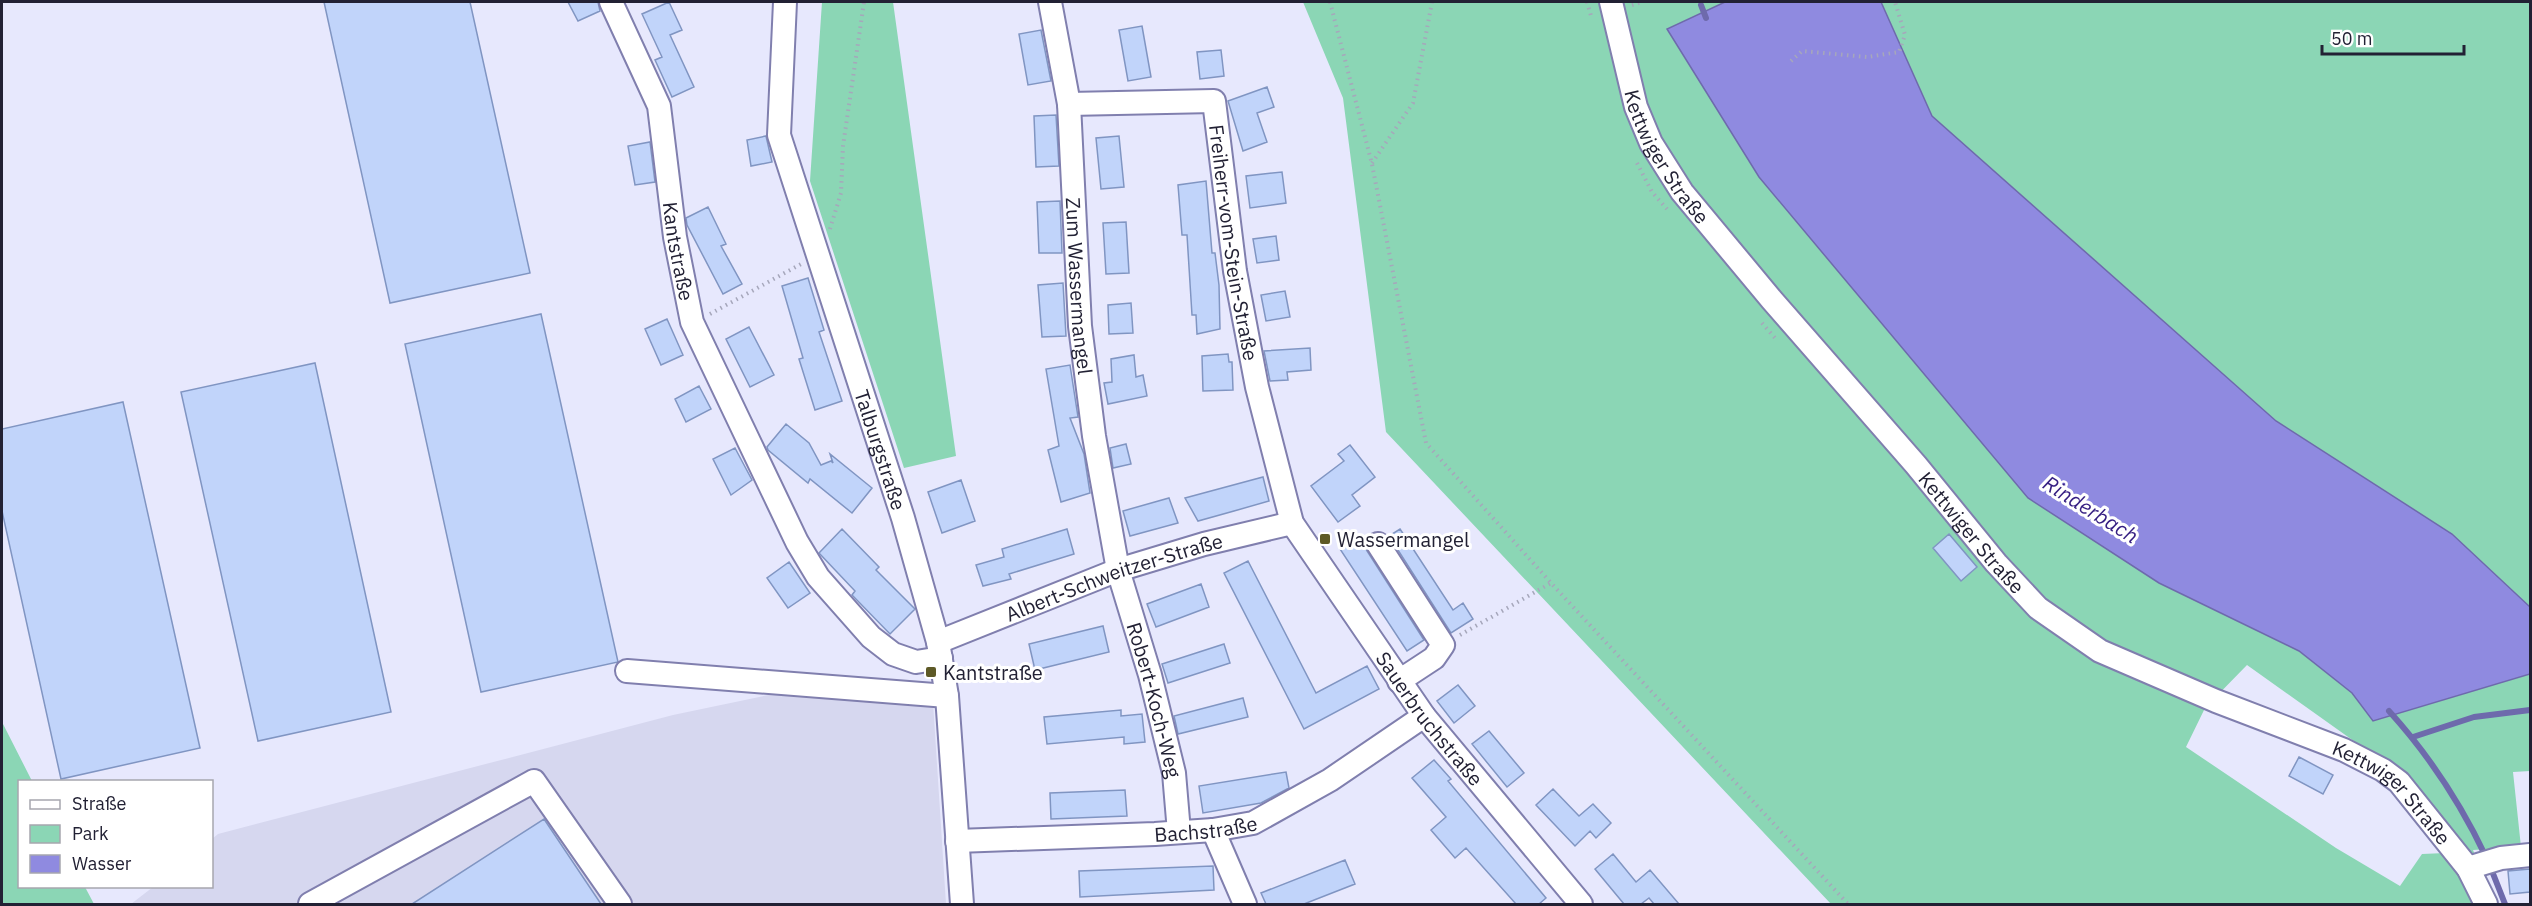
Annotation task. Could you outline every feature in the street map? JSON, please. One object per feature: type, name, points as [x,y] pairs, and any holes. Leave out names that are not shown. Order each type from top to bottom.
[{"type":"street","name":"Kantstraße","points":[[611,2],[659,106],[675,237],[692,322],[797,542],[818,577],[871,637],[893,654],[916,662],[939,650]]},
{"type":"street","name":"Talburgstraße","points":[[785,2],[779,135],[896,495],[939,650],[947,696],[962,904]]},
{"type":"street","name":"Zum Wassermangel","points":[[1050,2],[1069,104],[1080,326],[1094,436],[1118,570]]},
{"type":"street","name":"Kettwiger Straße","points":[[1611,2],[1636,107],[1651,143],[1682,192],[1764,291],[1916,465],[1996,563],[2038,608],[2100,651],[2217,701],[2344,750],[2383,770],[2399,782],[2483,864],[2486,904]]},
{"type":"street","name":"Freiherr-vom-Stein-Straße","points":[[1069,104],[1214,101],[1235,271],[1257,387],[1292,523]]},
{"type":"street","name":"Albert-Schweitzer-Straße","points":[[939,650],[1118,570],[1204,544],[1292,523]]},
{"type":"street","name":"Sauerbruchstraße","points":[[1292,523],[1424,716],[1581,904]]},
{"type":"street","points":[[1378,544],[1443,645],[1434,658],[1399,681]]},
{"type":"street","name":"Robert-Koch-Weg","points":[[1118,570],[1150,675],[1174,773],[1179,832]]},
{"type":"street","points":[[627,671],[947,696]]},
{"type":"street","name":"Bachstraße","points":[[957,842],[1213,830],[1253,823],[1275,813],[1424,716]]},
{"type":"street","points":[[310,904],[534,781],[620,904]]},
{"type":"street","points":[[1213,830],[1245,904]]},
{"type":"street","points":[[2483,864],[2530,855]]},
{"type":"path","points":[[692,322],[824,251],[841,193],[843,146],[864,2]]},
{"type":"path","points":[[1330,2],[1372,164],[1426,443],[1551,583],[1848,904]]},
{"type":"path","points":[[1372,164],[1413,104],[1432,2]]},
{"type":"path","points":[[1791,61],[1802,51],[1867,57],[1899,52],[1905,35],[1895,2]]},
{"type":"path","points":[[1443,645],[1551,583]]},
{"type":"shaded area","points":[[802,688],[933,702],[946,904],[131,904],[152,888],[213,888],[213,838],[218,834],[673,715]]},
{"type":"green space","points":[[822,2],[893,2],[956,456],[904,468],[810,181]]},
{"type":"green space","points":[[1303,2],[1725,2],[1668,29],[1759,177],[1878,318],[2159,583],[2299,651],[2352,693],[2373,721],[2530,674],[2530,771],[2513,772],[2521,847],[2473,850],[2495,904],[1831,904],[1386,432],[1343,98]],"holes":[[[2247,665],[2358,744],[2400,769],[2432,803],[2469,852],[2422,854],[2400,886],[2336,848],[2186,747],[2205,708]]]},
{"type":"green space","points":[[1881,2],[2530,2],[2530,607],[2452,534],[2276,421],[1932,116]]},
{"type":"green space","points":[[2,722],[31,780],[18,780],[18,888],[86,888],[94,904],[2,904]]},
{"type":"water","points":[[1725,2],[1881,2],[1932,116],[2276,421],[2452,534],[2530,607],[2530,674],[2373,721],[2352,693],[2299,651],[2159,583],[2028,498],[1759,177],[1667,29]]},
{"type":"building","points":[[324,2],[470,2],[530,273],[390,303]]},
{"type":"building","points":[[568,2],[598,2],[600,11],[578,21]]},
{"type":"building","points":[[669,2],[682,30],[670,35],[694,87],[672,97],[655,60],[662,57],[642,14]]},
{"type":"building","points":[[1142,26],[1151,77],[1128,81],[1119,30]]},
{"type":"building","points":[[1041,30],[1051,81],[1028,85],[1019,34]]},
{"type":"building","points":[[1221,50],[1224,76],[1200,79],[1197,52]]},
{"type":"building","points":[[1267,87],[1274,107],[1257,113],[1267,142],[1243,151],[1228,101]]},
{"type":"building","points":[[1056,115],[1059,166],[1036,167],[1034,116]]},
{"type":"building","points":[[766,136],[772,162],[751,166],[747,140]]},
{"type":"building","points":[[1119,136],[1124,187],[1101,189],[1096,138]]},
{"type":"building","points":[[650,142],[655,182],[635,185],[628,146]]},
{"type":"building","points":[[1282,172],[1286,203],[1250,208],[1246,176]]},
{"type":"building","points":[[1206,181],[1212,253],[1215,253],[1219,285],[1220,329],[1197,334],[1196,315],[1192,315],[1187,235],[1182,235],[1178,185]]},
{"type":"building","points":[[1060,201],[1062,253],[1039,253],[1037,202]]},
{"type":"building","points":[[708,207],[726,244],[721,246],[742,284],[723,294],[687,225],[686,218]]},
{"type":"building","points":[[1126,222],[1129,273],[1106,274],[1103,223]]},
{"type":"building","points":[[1276,236],[1279,260],[1257,263],[1253,239]]},
{"type":"building","points":[[808,278],[824,330],[819,332],[842,401],[815,410],[799,359],[803,358],[782,286]]},
{"type":"building","points":[[1063,283],[1066,336],[1042,337],[1038,285]]},
{"type":"building","points":[[1285,291],[1290,317],[1266,321],[1261,295]]},
{"type":"building","points":[[1131,303],[1133,333],[1109,334],[1108,305]]},
{"type":"building","points":[[541,314],[618,662],[481,692],[405,344]]},
{"type":"building","points":[[667,319],[683,355],[661,365],[645,329]]},
{"type":"building","points":[[749,327],[774,375],[750,387],[726,339]]},
{"type":"building","points":[[1310,348],[1311,370],[1287,372],[1288,380],[1270,381],[1264,351]]},
{"type":"building","points":[[1228,354],[1229,362],[1232,362],[1233,390],[1203,391],[1202,356]]},
{"type":"building","points":[[1134,355],[1136,377],[1143,375],[1147,396],[1108,404],[1104,383],[1112,382],[1111,359]]},
{"type":"building","points":[[315,363],[391,712],[258,741],[181,392]]},
{"type":"building","points":[[1070,365],[1078,417],[1070,418],[1084,454],[1090,493],[1061,502],[1048,450],[1059,446],[1046,369]]},
{"type":"building","points":[[699,386],[711,409],[686,422],[675,399]]},
{"type":"building","points":[[123,402],[200,748],[61,779],[2,511],[2,429]]},
{"type":"building","points":[[786,424],[809,443],[821,465],[831,461],[833,463],[830,454],[872,488],[852,513],[810,479],[808,483],[768,450],[767,447]]},
{"type":"building","points":[[1126,444],[1131,464],[1113,468],[1110,448]]},
{"type":"building","points":[[1350,445],[1375,477],[1352,495],[1360,506],[1338,522],[1311,486],[1344,461],[1338,454]]},
{"type":"building","points":[[735,448],[752,480],[731,495],[713,459]]},
{"type":"building","points":[[1263,477],[1269,501],[1198,521],[1185,498]]},
{"type":"building","points":[[961,480],[975,521],[942,533],[928,492]]},
{"type":"building","points":[[1169,498],[1178,523],[1130,536],[1123,511]]},
{"type":"building","points":[[842,529],[879,567],[876,570],[915,609],[890,634],[852,595],[855,591],[819,553]]},
{"type":"building","points":[[1067,529],[1074,554],[1009,574],[1011,579],[983,586],[976,565],[1004,557],[1002,549]]},
{"type":"building","points":[[1400,529],[1453,610],[1463,603],[1473,619],[1451,633],[1389,536]]},
{"type":"building","points":[[1949,534],[1977,567],[1961,581],[1933,548]]},
{"type":"building","points":[[1360,536],[1367,551],[1424,640],[1407,651],[1340,549]]},
{"type":"building","points":[[1248,561],[1316,693],[1367,666],[1379,689],[1304,729],[1224,573]]},
{"type":"building","points":[[789,562],[810,593],[788,608],[767,578]]},
{"type":"building","points":[[1201,584],[1209,607],[1156,627],[1147,604]]},
{"type":"building","points":[[1103,626],[1109,652],[1035,670],[1029,644]]},
{"type":"building","points":[[1224,644],[1230,663],[1168,683],[1162,664]]},
{"type":"building","points":[[1458,685],[1475,706],[1454,723],[1437,701]]},
{"type":"building","points":[[1243,698],[1248,717],[1178,734],[1174,716]]},
{"type":"building","points":[[1121,710],[1121,716],[1142,714],[1145,742],[1124,744],[1124,737],[1047,744],[1044,717]]},
{"type":"building","points":[[1489,731],[1524,773],[1507,787],[1472,744]]},
{"type":"building","points":[[2299,757],[2333,775],[2323,794],[2289,776]]},
{"type":"building","points":[[1434,760],[1451,779],[1448,781],[1546,898],[1539,904],[1516,904],[1466,848],[1455,858],[1431,830],[1446,817],[1412,778]]},
{"type":"building","points":[[1286,772],[1289,788],[1261,803],[1203,813],[1199,786]]},
{"type":"building","points":[[1553,789],[1579,816],[1593,804],[1611,823],[1596,838],[1590,831],[1575,846],[1536,805]]},
{"type":"building","points":[[1125,790],[1127,816],[1051,819],[1050,793]]},
{"type":"building","points":[[544,819],[601,904],[412,904]]},
{"type":"building","points":[[1613,854],[1636,882],[1650,870],[1679,904],[1654,904],[1649,898],[1641,904],[1624,904],[1595,869]]},
{"type":"building","points":[[1345,860],[1355,884],[1304,904],[1266,904],[1261,893]]},
{"type":"building","points":[[1213,866],[1214,890],[1080,897],[1079,871]]},
{"type":"building","points":[[2530,869],[2530,892],[2510,894],[2508,871]]},
{"type":"waterway","name":"Rinderbach","points":[[1701,5],[1706,18]]},
{"type":"waterway","points":[[2413,737],[2474,717],[2530,710]]},
{"type":"waterway","name":"Rinderbach","points":[[2389,711],[2443,780],[2486,857]]},
{"type":"waterway","name":"Rinderbach","points":[[2490,866],[2505,904]]},
{"type":"place","name":"Wassermangel","points":[[1325,539]]},
{"type":"place","name":"Kantstraße","points":[[931,672]]}]
